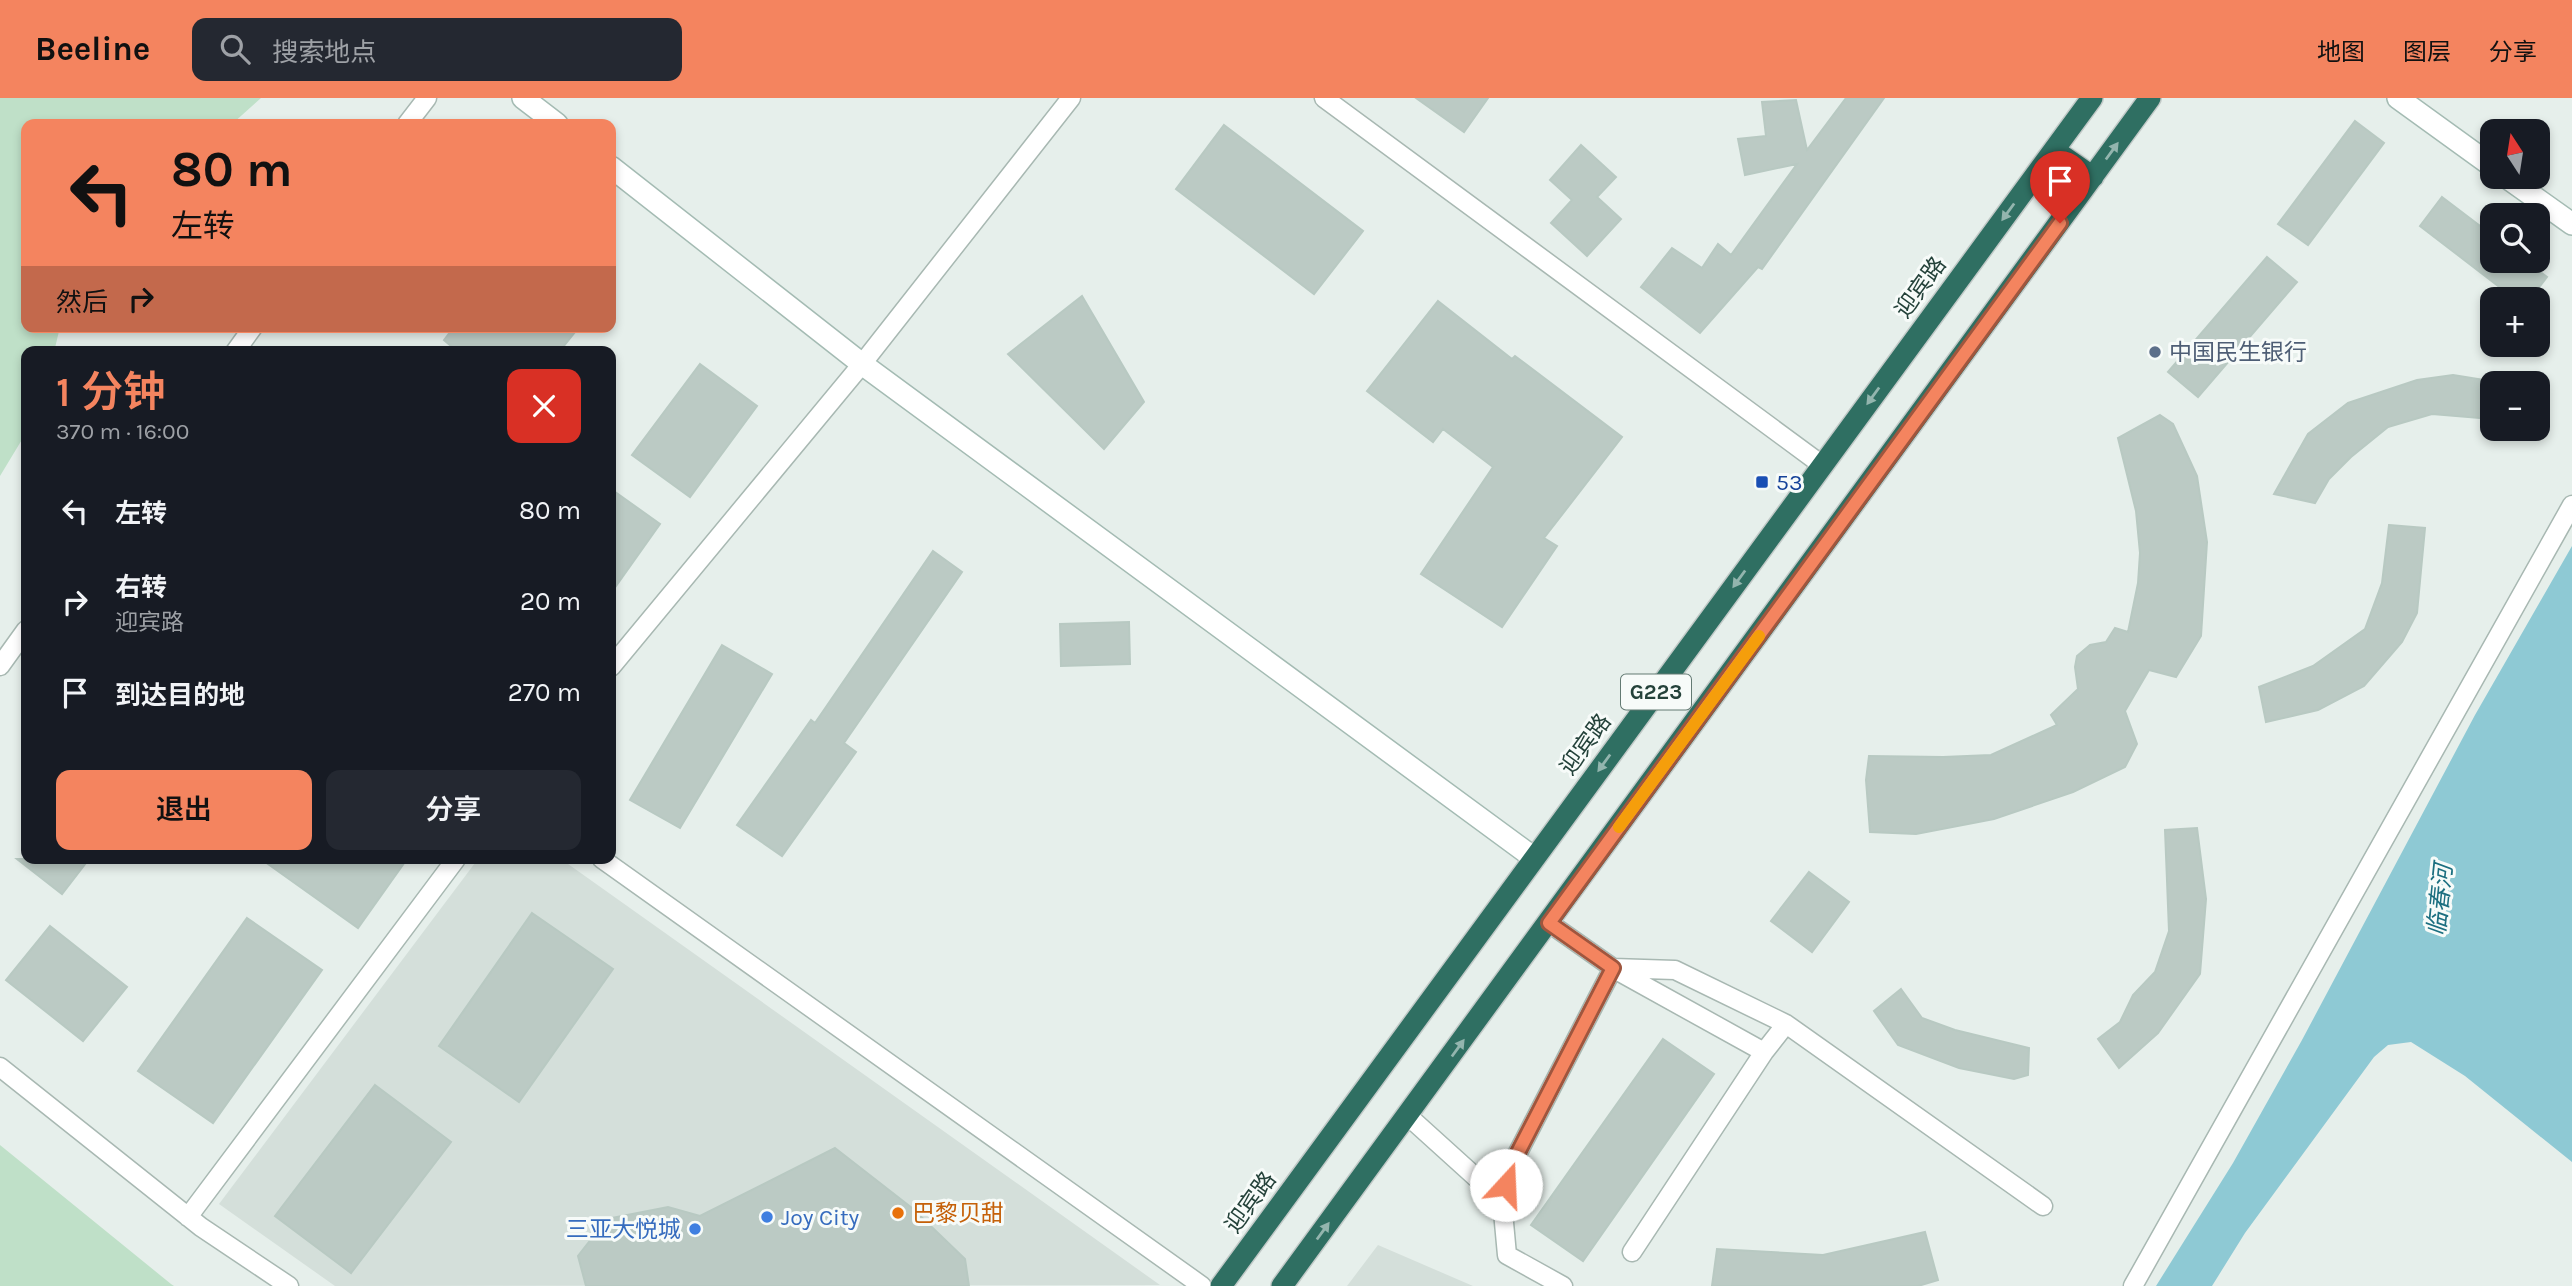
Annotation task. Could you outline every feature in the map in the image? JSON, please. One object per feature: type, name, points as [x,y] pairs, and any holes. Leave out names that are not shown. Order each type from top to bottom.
[{"type":"highway","name":"迎宾路","points":[[1220,1286],[2092,98]]},
{"type":"highway","name":"G223","points":[[1282,1286],[2150,98]]},
{"type":"highway","points":[[2054,149],[2092,177]]},
{"type":"street","points":[[411,119],[427,98]]},
{"type":"street","points":[[523,98],[550,119]]},
{"type":"street","points":[[616,661],[862,364],[1070,98]]},
{"type":"street","points":[[1324,98],[1822,466]]},
{"type":"street","points":[[2398,98],[2480,157]]},
{"type":"street","points":[[616,171],[862,364],[1534,858]]},
{"type":"street","points":[[2524,189],[2572,224]]},
{"type":"street","points":[[2133,1286],[2572,505]]},
{"type":"street","points":[[0,666],[21,637]]},
{"type":"street","points":[[188,1217],[452,864]]},
{"type":"street","points":[[609,864],[1202,1286]]},
{"type":"street","points":[[1549,923],[1613,968],[1764,1052]]},
{"type":"street","points":[[1613,968],[1675,970],[1786,1024],[2043,1206]]},
{"type":"street","points":[[1563,1286],[1507,1255],[1502,1200],[1509,1170],[1613,968]]},
{"type":"street","points":[[1632,1251],[1764,1052],[1786,1024]]},
{"type":"street","points":[[0,1068],[188,1217],[289,1286]]},
{"type":"street","points":[[1408,1116],[1502,1200]]},
{"type":"shaded area","points":[[474,864],[568,864],[1160,1285],[335,1286],[219,1204]]},
{"type":"shaded area","points":[[1378,1245],[1473,1286],[1347,1286]]},
{"type":"green space","points":[[0,98],[261,98],[238,119],[21,119],[21,333],[59,333],[55,346],[21,346],[21,441],[0,476]]},
{"type":"green space","points":[[0,1145],[171,1284],[174,1286],[0,1286]]},
{"type":"water","name":"临春河","points":[[2572,546],[2572,1162],[2465,1076],[2411,1042],[2388,1045],[2374,1057],[2245,1233],[2212,1286],[2156,1286],[2233,1163],[2302,1040],[2475,715]]},
{"type":"building","points":[[1416,98],[1488,98],[1464,132]]},
{"type":"building","points":[[1846,98],[1884,98],[1762,269],[1758,267],[1700,333],[1641,287],[1672,248],[1702,268],[1718,244],[1731,255],[1797,164],[1745,175],[1738,139],[1766,136],[1762,102],[1796,100],[1807,150]]},
{"type":"building","points":[[2355,121],[2384,143],[2308,245],[2278,224]]},
{"type":"building","points":[[1224,125],[1363,231],[1314,294],[1176,189]]},
{"type":"building","points":[[1581,145],[1616,177],[1597,197],[1621,219],[1587,256],[1551,223],[1572,200],[1550,180]]},
{"type":"building","points":[[2442,197],[2480,226],[2480,272],[2420,226]]},
{"type":"building","points":[[2267,257],[2297,282],[2198,397],[2168,372]]},
{"type":"building","points":[[2481,273],[2542,273],[2547,277],[2539,287],[2499,287]]},
{"type":"building","points":[[1082,296],[1144,402],[1104,449],[1008,354]]},
{"type":"building","points":[[1438,301],[1512,359],[1515,356],[1622,437],[1544,538],[1557,546],[1502,627],[1421,574],[1493,467],[1443,429],[1433,442],[1367,391]]},
{"type":"building","points":[[449,333],[574,333],[564,346],[451,346],[444,340]]},
{"type":"building","points":[[700,364],[757,406],[690,497],[632,455]]},
{"type":"building","points":[[2453,375],[2480,379],[2480,418],[2432,414],[2388,427],[2329,479],[2315,503],[2274,494],[2308,434],[2348,403],[2417,380]]},
{"type":"building","points":[[2160,415],[2173,424],[2197,476],[2207,542],[2201,636],[2176,677],[2149,670],[2125,711],[2137,744],[2125,767],[2073,792],[1994,819],[1916,834],[1870,832],[1866,780],[1869,756],[1991,755],[2057,725],[2051,715],[2078,689],[2075,667],[2077,656],[2090,645],[2106,642],[2115,628],[2128,632],[2138,583],[2140,553],[2136,511],[2118,438]]},
{"type":"building","points":[[616,493],[660,524],[616,586]]},
{"type":"building","points":[[2389,525],[2425,528],[2417,613],[2402,642],[2364,686],[2318,710],[2266,722],[2259,687],[2313,666],[2365,629],[2382,583]]},
{"type":"building","points":[[933,551],[962,572],[844,743],[856,752],[782,856],[737,825],[811,720],[815,723]]},
{"type":"building","points":[[1129,622],[1130,664],[1061,666],[1060,624]]},
{"type":"building","points":[[722,645],[772,674],[680,828],[630,800]]},
{"type":"building","points":[[2197,828],[2206,899],[2200,974],[2158,1033],[2119,1068],[2098,1039],[2120,1022],[2133,995],[2155,972],[2169,931],[2165,830]]},
{"type":"building","points":[[23,864],[85,864],[62,894]]},
{"type":"building","points":[[268,864],[403,864],[358,928]]},
{"type":"building","points":[[1809,872],[1849,902],[1812,952],[1771,921]]},
{"type":"building","points":[[532,913],[613,969],[519,1102],[439,1046]]},
{"type":"building","points":[[247,918],[322,970],[213,1123],[138,1071]]},
{"type":"building","points":[[50,926],[127,987],[83,1041],[6,980]]},
{"type":"building","points":[[1901,989],[1922,1018],[1955,1030],[2029,1048],[2028,1075],[2014,1079],[1959,1068],[1898,1045],[1874,1011]]},
{"type":"building","points":[[1663,1039],[1714,1074],[1583,1261],[1531,1225]]},
{"type":"building","points":[[375,1085],[451,1142],[351,1273],[275,1216]]},
{"type":"building","name":"Joy City","points":[[835,1148],[912,1208],[965,1259],[969,1286],[586,1286],[578,1256],[607,1219],[668,1207],[700,1216]]},
{"type":"building","points":[[1925,1232],[1938,1280],[1918,1286],[1712,1286],[1717,1249],[1823,1255]]},
{"type":"slow traffic","points":[[1619,827],[1759,636]]},
{"type":"place","name":"中国民生银行","points":[[2155,352]]},
{"type":"place","name":"53","points":[[1762,482]]},
{"type":"place","name":"巴黎贝甜","points":[[898,1213]]},
{"type":"place","name":"Joy City","points":[[767,1217]]},
{"type":"place","name":"三亚大悦城","points":[[695,1229]]},
{"type":"route","points":[[1506,1185],[1509,1170],[1613,968],[1549,923],[2060,223]]}]
